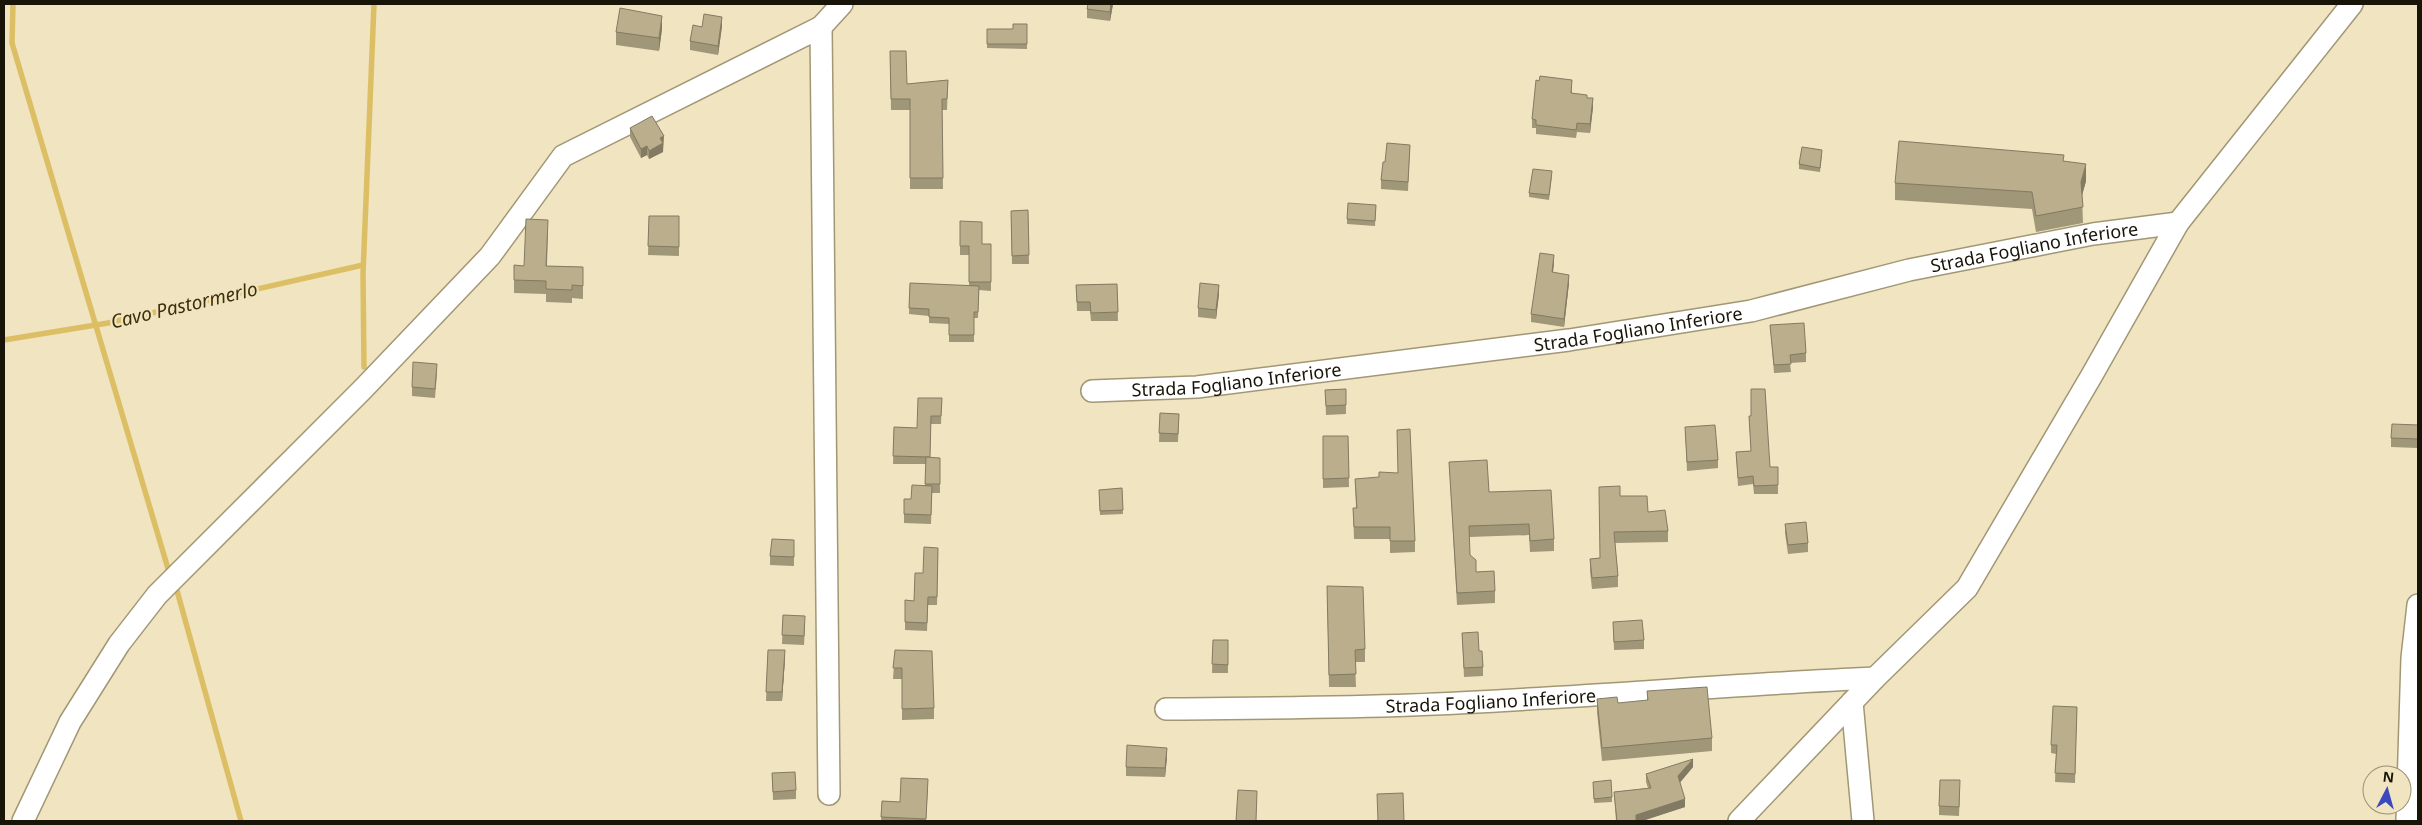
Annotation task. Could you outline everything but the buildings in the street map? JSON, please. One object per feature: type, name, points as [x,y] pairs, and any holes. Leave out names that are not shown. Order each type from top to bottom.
[{"type":"street","points":[[23,821],[70,722],[119,644],[157,595],[490,256],[563,156],[821,27],[842,4]]},
{"type":"street","name":"Strada Fogliano Inferiore","points":[[1739,821],[1875,678],[1966,588],[2092,375],[2178,224],[2352,4]]},
{"type":"street","points":[[821,27],[829,794]]},
{"type":"street","name":"Strada Fogliano Inferiore","points":[[1092,391],[1197,387],[1569,340],[1751,311],[1909,270],[2093,234],[2178,224]]},
{"type":"street","points":[[2407,821],[2412,658],[2418,605]]},
{"type":"street","name":"Strada Fogliano Inferiore","points":[[1166,709],[1419,705],[1634,694],[1742,684],[1875,678]]},
{"type":"street","points":[[1852,702],[1863,821]]},
{"type":"waterway","points":[[13,4],[12,43],[169,572]]},
{"type":"waterway","name":"Cavo Pastormerlo","points":[[364,367],[363,274],[374,4]]},
{"type":"waterway","name":"Cavo Pastormerlo","points":[[4,340],[108,323],[363,265]]},
{"type":"waterway","points":[[176,587],[241,821]]}]
